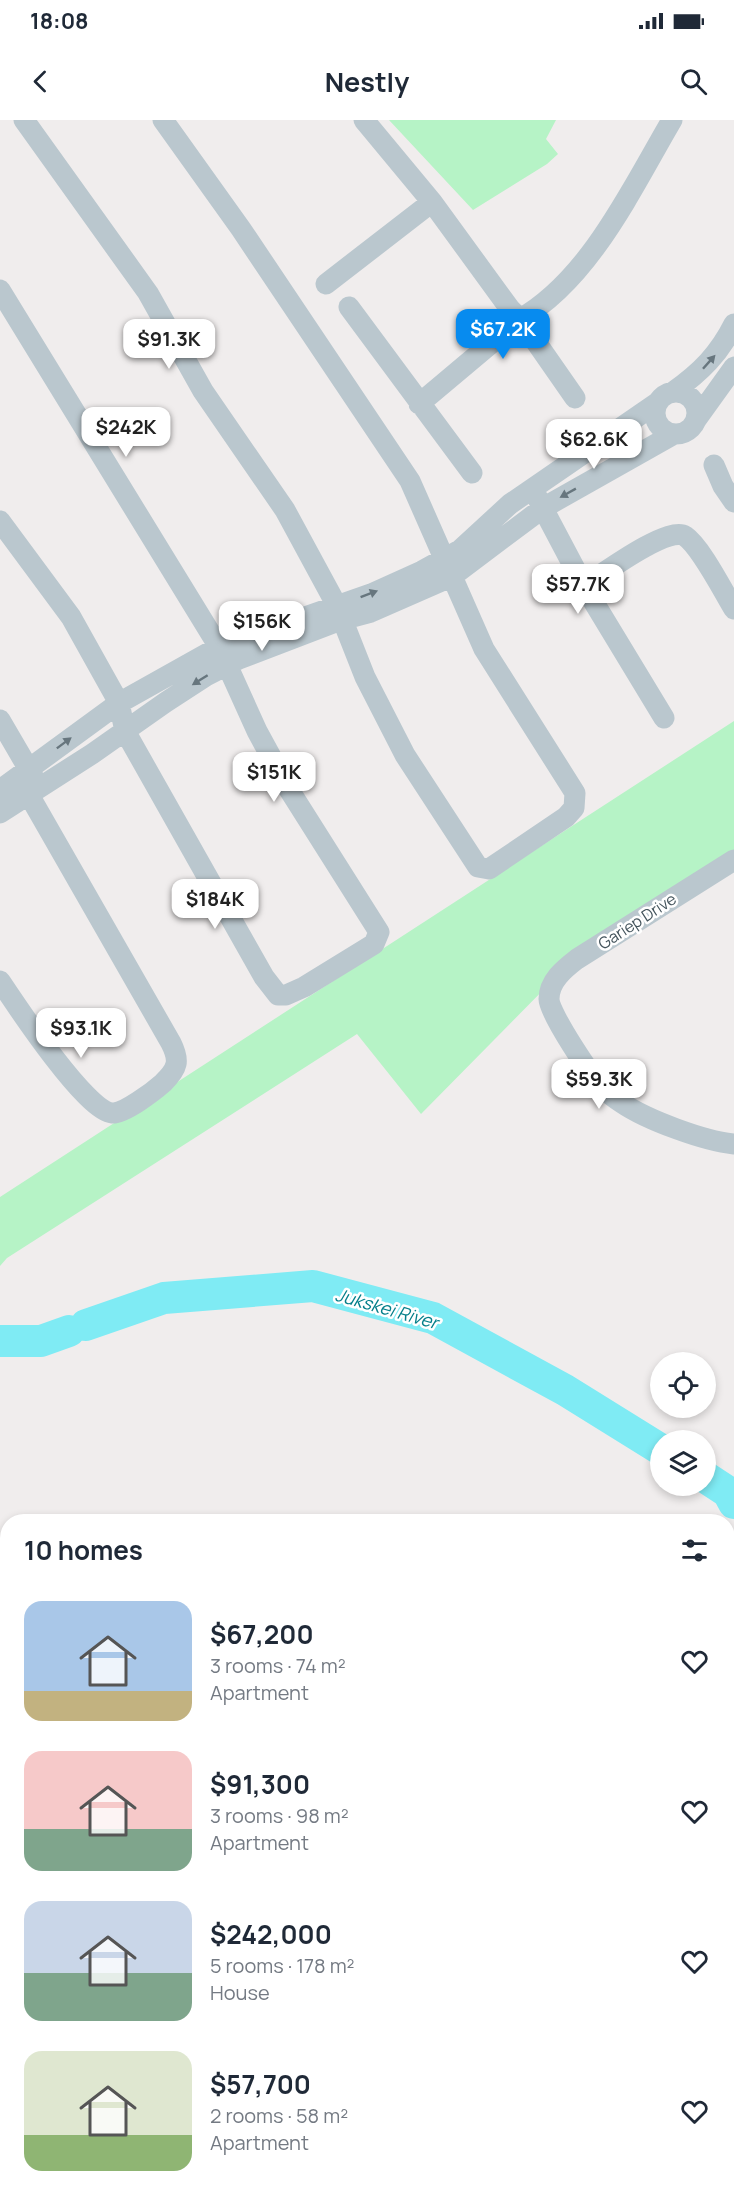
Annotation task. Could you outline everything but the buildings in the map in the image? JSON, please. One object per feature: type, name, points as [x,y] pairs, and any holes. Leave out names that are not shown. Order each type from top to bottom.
[{"type":"street","points":[[24,120],[148,293],[203,391],[285,510],[339,613],[365,676],[405,755],[478,867],[489,869],[566,817],[574,808],[575,793],[484,648],[410,481],[241,229],[163,120]]},
{"type":"street","points":[[364,120],[432,202],[510,309],[520,319],[575,398]]},
{"type":"street","points":[[419,404],[520,319],[542,306],[598,246],[672,120]]},
{"type":"street","points":[[326,284],[432,202]]},
{"type":"street","points":[[0,290],[223,656],[288,788],[379,932],[374,944],[304,987],[286,995],[278,994],[264,977],[125,731],[118,703],[71,617],[0,521]]},
{"type":"street","points":[[349,307],[472,473]]},
{"type":"street","points":[[448,568],[460,550],[498,514],[697,375],[717,353],[734,324]]},
{"type":"street","points":[[0,790],[118,703],[223,656],[339,613],[371,594],[448,568],[543,508],[674,434],[688,431],[734,367]]},
{"type":"street","points":[[674,434],[660,427],[655,411],[665,398],[688,394],[697,406],[696,420]]},
{"type":"street","points":[[714,465],[723,486],[734,502]]},
{"type":"street","points":[[533,489],[584,586],[664,718]]},
{"type":"street","points":[[584,586],[646,546],[667,536],[678,534],[684,536],[697,550],[734,609]]},
{"type":"street","points":[[0,813],[125,731],[166,702],[223,656]]},
{"type":"street","points":[[0,720],[29,769],[34,792],[171,1043],[177,1056],[175,1066],[155,1090],[120,1112],[111,1113],[97,1106],[44,1047],[0,981]]},
{"type":"street","name":"Gariep Drive","points":[[734,860],[577,959],[560,973],[550,992],[549,999],[551,1011],[603,1088],[624,1105],[721,1143],[734,1144]]},
{"type":"green space","points":[[389,120],[556,120],[546,139],[558,154],[547,164],[473,210]]},
{"type":"green space","points":[[734,721],[734,861],[560,973],[421,1114],[357,1034],[7,1258],[0,1266],[0,1197]]},
{"type":"waterway","name":"Jukskei River","points":[[86,1325],[164,1298],[313,1286],[433,1318],[565,1390],[650,1443]]},
{"type":"waterway","name":"Jukskei River","points":[[0,1341],[41,1341],[69,1331]]},
{"type":"waterway","name":"Jukskei River","points":[[716,1484],[728,1492],[734,1503]]},
{"type":"waterway","name":"Jukskei River","points":[[728,1492],[734,1488]]}]
